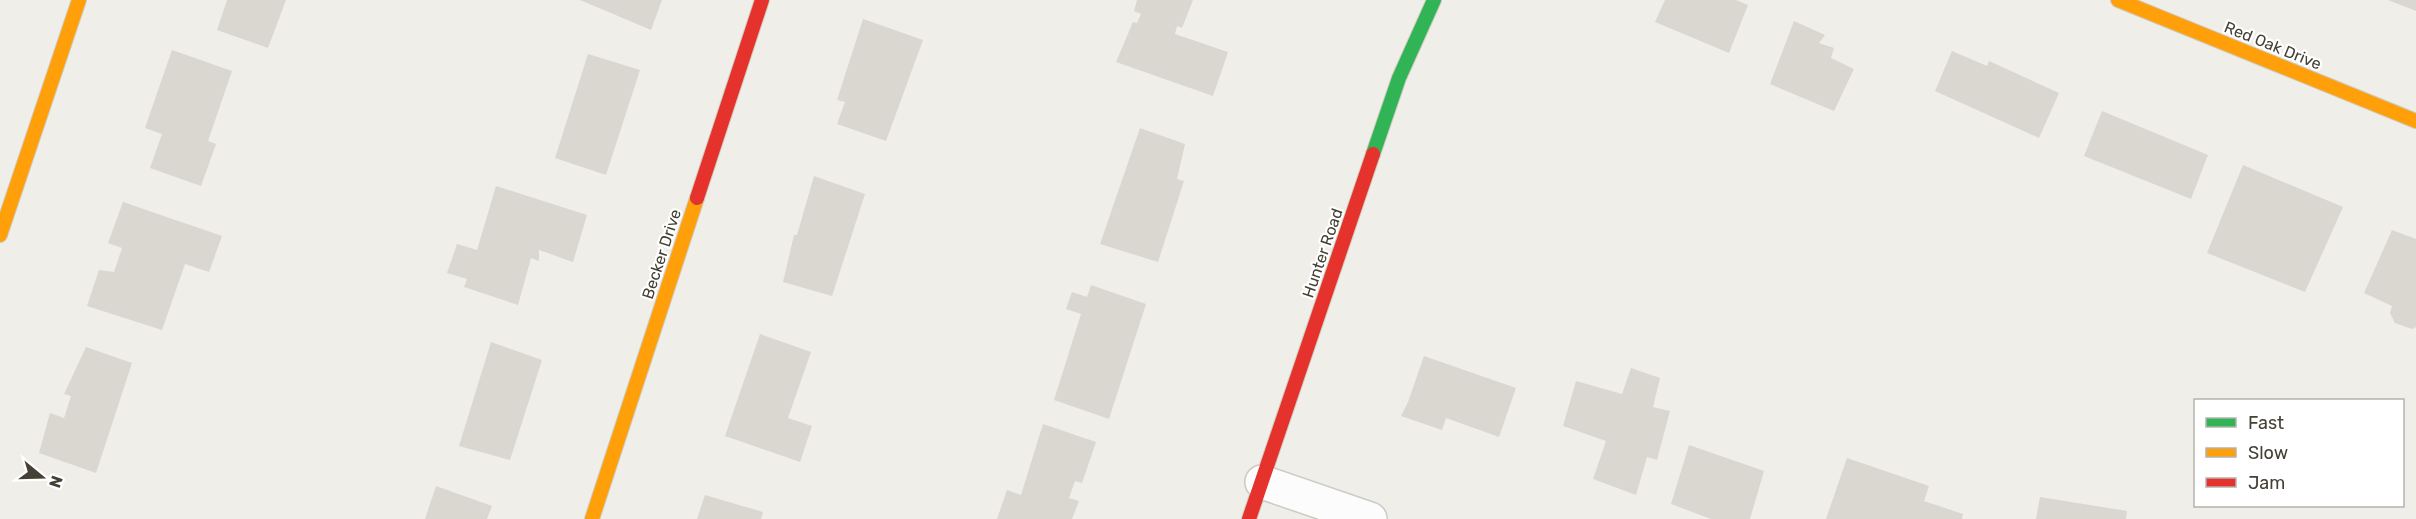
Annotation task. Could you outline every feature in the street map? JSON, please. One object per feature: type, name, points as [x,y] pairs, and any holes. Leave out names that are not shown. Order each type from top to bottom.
[{"type":"street","points":[[0,235],[78,0]]},
{"type":"street","name":"Becker Drive","points":[[592,519],[762,0]]},
{"type":"street","name":"Hunter Road","points":[[1249,519],[1399,78],[1434,0]]},
{"type":"street","name":"Red Oak Drive","points":[[2118,0],[2416,121]]},
{"type":"street","points":[[1262,482],[1370,519]]},
{"type":"building","points":[[227,0],[286,0],[268,48],[217,30]]},
{"type":"building","points":[[580,0],[662,0],[651,30]]},
{"type":"building","points":[[1137,0],[1193,0],[1182,28],[1177,26],[1175,34],[1228,52],[1213,96],[1116,62],[1133,22],[1137,23],[1141,14],[1134,11]]},
{"type":"building","points":[[1665,0],[1736,0],[1748,5],[1729,53],[1655,22]]},
{"type":"building","points":[[2388,0],[2416,0],[2416,11]]},
{"type":"building","points":[[863,19],[923,40],[886,141],[837,124],[845,102],[837,100]]},
{"type":"building","points":[[1794,21],[1825,35],[1819,43],[1834,48],[1831,58],[1854,69],[1834,111],[1770,84]]},
{"type":"building","points":[[172,50],[232,71],[208,141],[216,144],[201,186],[150,168],[162,134],[145,128]]},
{"type":"building","points":[[1952,51],[1987,66],[1989,61],[2059,93],[2039,138],[1935,91]]},
{"type":"building","points":[[588,54],[640,70],[606,175],[555,158]]},
{"type":"building","points":[[2102,111],[2208,155],[2191,199],[2084,156]]},
{"type":"building","points":[[1140,128],[1185,144],[1177,179],[1184,181],[1158,262],[1100,244]]},
{"type":"building","points":[[2243,165],[2343,207],[2305,292],[2207,253]]},
{"type":"building","points":[[814,176],[865,194],[832,296],[783,282],[794,235],[797,235]]},
{"type":"building","points":[[496,186],[587,215],[573,262],[539,250],[539,261],[531,258],[518,305],[464,287],[467,279],[447,273],[457,244],[477,250]]},
{"type":"building","points":[[123,202],[222,236],[209,272],[185,264],[162,330],[87,306],[99,270],[114,272],[122,248],[108,243]]},
{"type":"building","points":[[2392,230],[2416,239],[2416,327],[2412,329],[2395,323],[2390,313],[2392,306],[2364,293]]},
{"type":"building","points":[[1091,285],[1146,304],[1109,419],[1054,400],[1081,314],[1066,309],[1072,292],[1087,297]]},
{"type":"building","points":[[760,334],[811,352],[788,418],[812,426],[800,462],[725,436]]},
{"type":"building","points":[[491,342],[542,360],[510,460],[459,446]]},
{"type":"building","points":[[86,347],[132,363],[96,473],[39,453],[50,413],[64,418],[71,396],[64,394]]},
{"type":"building","points":[[1424,356],[1516,388],[1499,437],[1446,418],[1442,430],[1401,416]]},
{"type":"building","points":[[1631,368],[1660,378],[1653,407],[1670,411],[1657,460],[1647,457],[1636,495],[1593,479],[1606,441],[1563,426],[1576,381],[1622,394]]},
{"type":"building","points":[[1043,424],[1096,442],[1082,483],[1075,481],[1069,498],[1079,501],[1072,519],[997,519],[1007,490],[1021,495]]},
{"type":"building","points":[[1689,445],[1764,471],[1750,519],[1711,519],[1671,504]]},
{"type":"building","points":[[1847,458],[1929,486],[1924,501],[1963,514],[1962,519],[1826,519]]},
{"type":"building","points":[[436,486],[492,506],[487,519],[425,519]]},
{"type":"building","points":[[705,495],[763,512],[761,519],[697,519]]},
{"type":"building","points":[[2040,497],[2127,511],[2126,519],[2036,519]]},
{"type":"traffic: fast","points":[[1373,154],[1399,78],[1434,0]]},
{"type":"traffic: slow","points":[[0,235],[79,0]]},
{"type":"traffic: slow","points":[[2118,0],[2416,121]]},
{"type":"traffic: slow","points":[[592,519],[697,198]]},
{"type":"traffic: jam","points":[[697,198],[762,0]]},
{"type":"traffic: jam","points":[[1249,519],[1373,154]]}]
